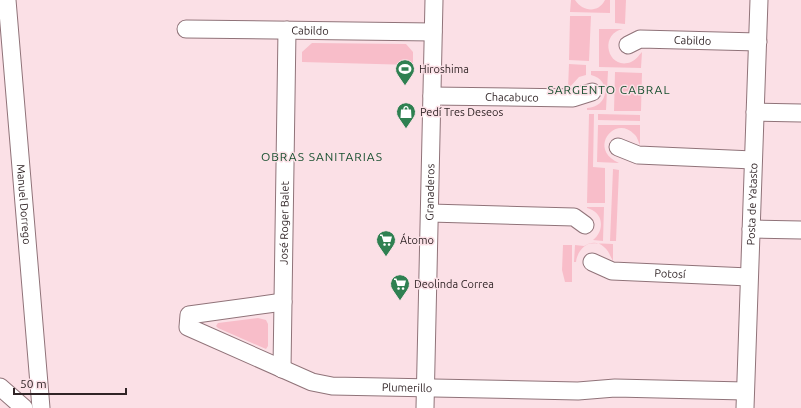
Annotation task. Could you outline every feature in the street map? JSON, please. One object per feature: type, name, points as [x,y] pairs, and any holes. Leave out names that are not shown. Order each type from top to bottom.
[{"type":"street","name":"Manuel Dorrego","points":[[7,0],[7,98],[41,408]]},
{"type":"street","name":"Granaderos","points":[[425,408],[434,0]]},
{"type":"street","name":"Posta de Yatasto","points":[[745,400],[759,0]]},
{"type":"street","name":"Cabildo","points":[[186,29],[433,32]]},
{"type":"street","name":"José Roger Balet","points":[[282,369],[287,30]]},
{"type":"street","name":"Cabildo","points":[[628,45],[640,39],[758,42]]},
{"type":"street","name":"Chacabuco","points":[[432,96],[573,98],[592,92]]},
{"type":"street","points":[[755,112],[801,113]]},
{"type":"street","points":[[618,147],[638,155],[753,160]]},
{"type":"street","points":[[430,213],[574,217],[585,225]]},
{"type":"street","points":[[751,229],[801,230]]},
{"type":"street","name":"Potosí","points":[[592,262],[612,271],[749,276]]},
{"type":"street","name":"Plumerillo","points":[[283,302],[189,315],[188,327],[312,382],[332,386],[578,391],[615,388],[745,400]]},
{"type":"street","points":[[0,386],[24,408]]},
{"type":"shaded area","points":[[571,0],[575,0],[586,9],[594,9],[605,0],[610,0],[610,13],[570,12]]},
{"type":"shaded area","points":[[615,0],[626,0],[625,24],[615,23]]},
{"type":"shaded area","points":[[570,16],[591,16],[589,61],[569,60]]},
{"type":"shaded area","points":[[599,29],[623,29],[615,32],[610,38],[608,44],[609,51],[612,57],[623,63],[633,61],[642,52],[641,68],[599,67]]},
{"type":"shaded area","points":[[312,43],[406,44],[413,52],[413,65],[302,62],[302,52]]},
{"type":"shaded area","points":[[569,64],[586,65],[586,75],[579,77],[568,89]]},
{"type":"shaded area","points":[[591,71],[608,71],[606,110],[587,110],[587,108],[600,103],[605,93],[605,87],[602,82],[598,78],[591,75]]},
{"type":"shaded area","points":[[615,72],[642,73],[641,111],[614,111]]},
{"type":"shaded area","points":[[589,114],[594,114],[593,167],[605,168],[605,203],[587,203]]},
{"type":"shaded area","points":[[598,114],[640,115],[640,121],[598,120]]},
{"type":"shaded area","points":[[598,125],[640,125],[640,145],[635,135],[627,129],[619,128],[612,131],[607,136],[605,150],[610,157],[619,163],[597,162]]},
{"type":"shaded area","points":[[613,169],[619,170],[616,241],[610,241]]},
{"type":"shaded area","points":[[587,207],[604,207],[603,241],[593,240],[600,232],[601,222],[597,213]]},
{"type":"shaded area","points":[[590,243],[582,249],[576,262],[574,262],[575,245],[584,246]]},
{"type":"shaded area","points":[[596,243],[613,244],[613,261],[606,249]]},
{"type":"shaded area","points":[[563,245],[572,245],[572,282],[565,282],[562,270]]},
{"type":"shaded area","points":[[258,318],[266,320],[268,324],[268,346],[266,349],[216,326],[218,323]]},
{"type":"place","name":"Hiroshima","points":[[405,86]]},
{"type":"place","name":"Pedí Tres Deseos","points":[[406,129]]},
{"type":"place","name":"Átomo","points":[[386,257]]},
{"type":"place","name":"Deolinda Correa","points":[[400,301]]},
{"type":"district","name":"SARGENTO CABRAL","points":[[609,90]]},
{"type":"district","name":"OBRAS SANITARIAS","points":[[322,157]]}]
